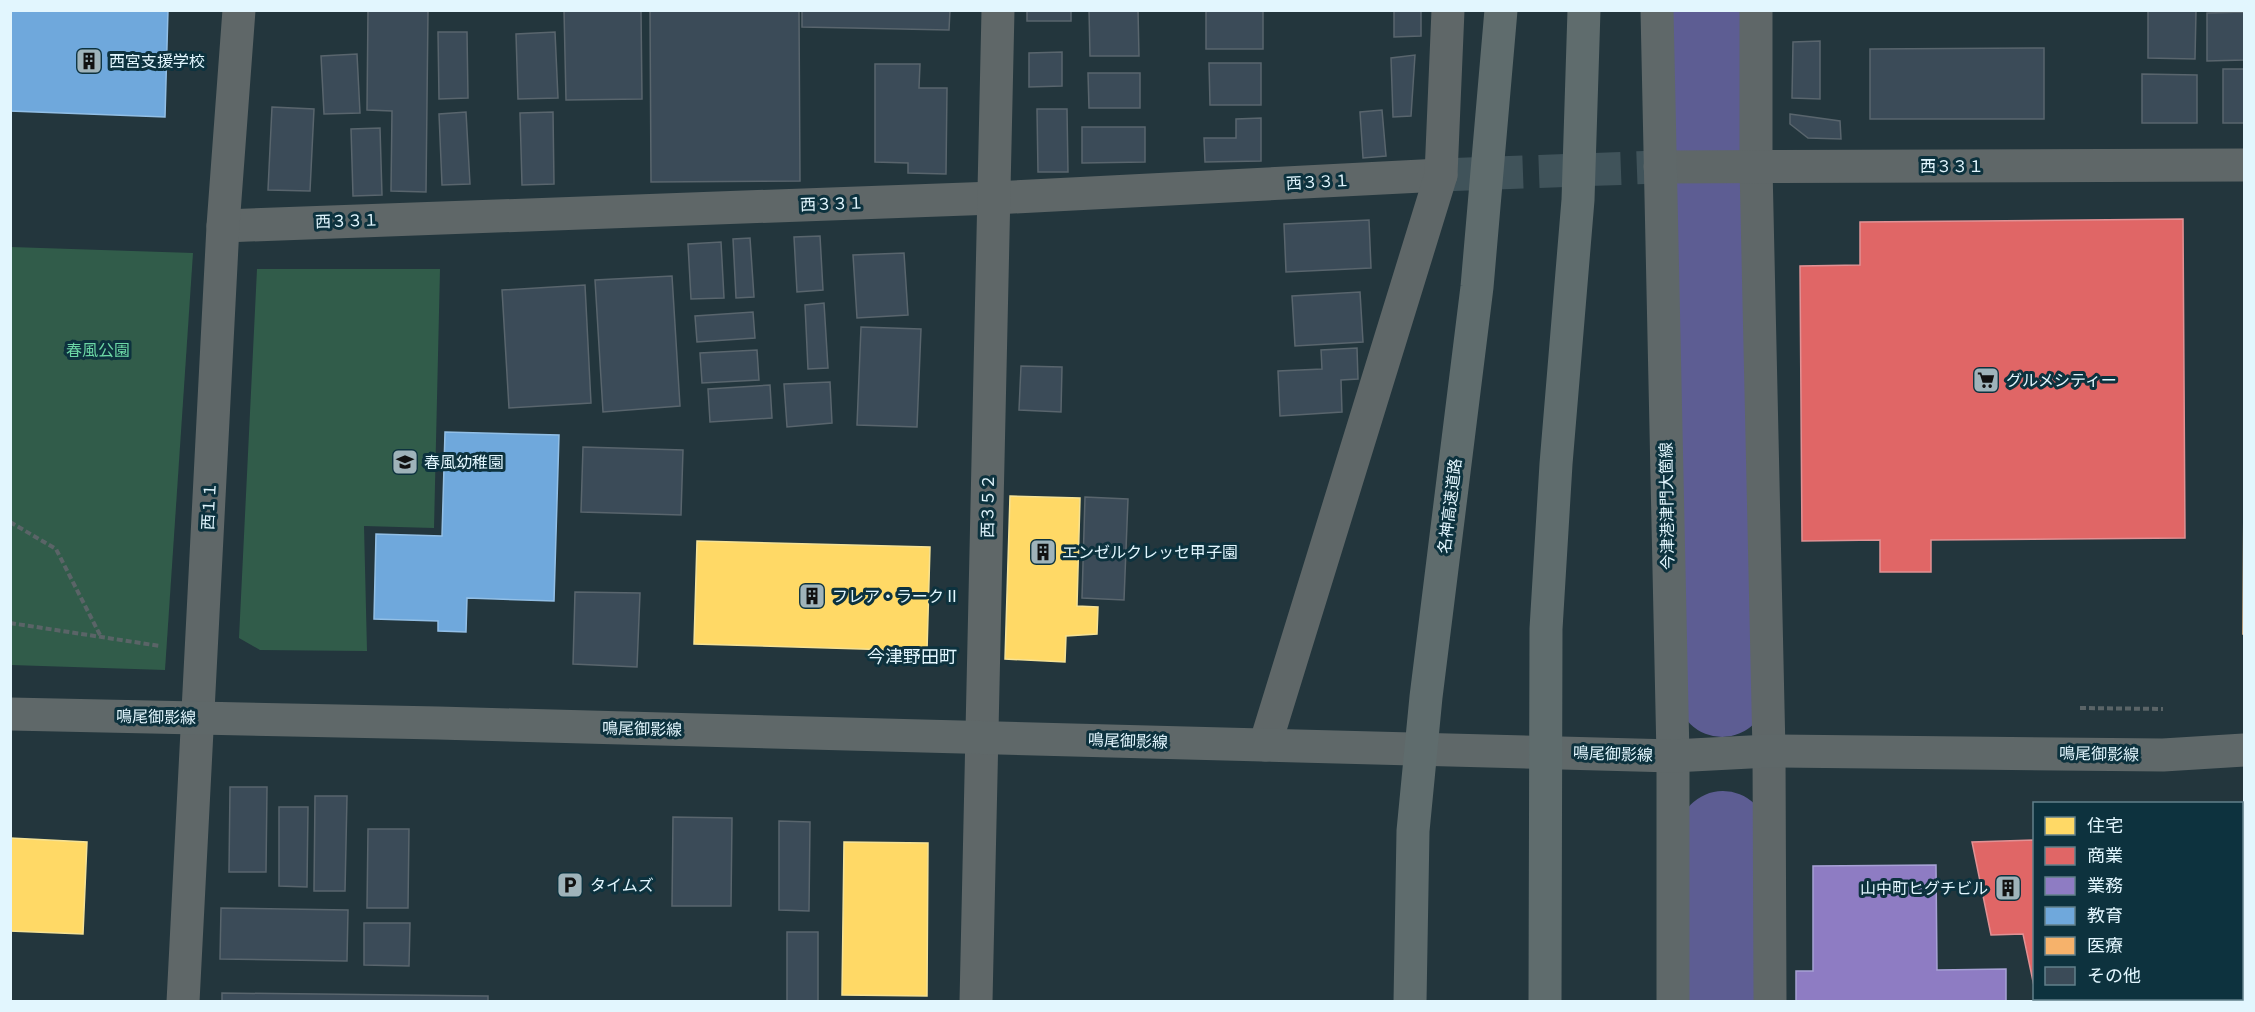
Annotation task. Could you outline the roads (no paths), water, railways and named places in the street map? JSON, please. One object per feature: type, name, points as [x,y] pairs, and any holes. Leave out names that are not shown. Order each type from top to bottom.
[{"type":"highway","name":"名神高速道路","points":[[1410,1002],[1413,831],[1426,697],[1477,287],[1501,10]]},
{"type":"highway","points":[[1545,1002],[1546,629],[1556,464],[1578,200],[1584,10]]},
{"type":"street","name":"西１１","points":[[183,1002],[223,226],[239,10]]},
{"type":"street","name":"西３５２","points":[[976,1002],[999,10]]},
{"type":"street","points":[[1265,745],[1441,176],[1448,10]]},
{"type":"street","name":"今津港津門大箇線","points":[[1657,10],[1673,756],[1673,1002]]},
{"type":"street","points":[[1756,10],[1746,167],[1769,751],[1770,1002]]},
{"type":"street","name":"西３３１","points":[[1660,167],[2244,165]]},
{"type":"street","name":"西３３１","points":[[223,226],[994,198],[1441,176]]},
{"type":"street","name":"鳴尾御影線","points":[[10,714],[1673,756],[1769,751],[2163,755],[2244,750]]},
{"type":"waterway","points":[[1714,10],[1722,692]]},
{"type":"waterway","points":[[1723,836],[1725,1002]]},
{"type":"tunnel","points":[[1441,175],[1660,167]]},
{"type":"place","name":"西宮支援学校","points":[[89,61]]},
{"type":"place","name":"グルメシティー","points":[[1986,380]]},
{"type":"place","name":"春風幼稚園","points":[[405,462]]},
{"type":"place","name":"エンゼルクレッセ甲子園","points":[[1043,552]]},
{"type":"place","name":"フレア・ラークⅡ","points":[[812,596]]},
{"type":"place","name":"タイムズ","points":[[570,885]]},
{"type":"place","name":"山中町ヒグチビル","points":[[2008,888]]},
{"type":"district","name":"今津野田町","points":[[912,657]]},
{"type":"park label","name":"春風公園","points":[[98,350]]}]
